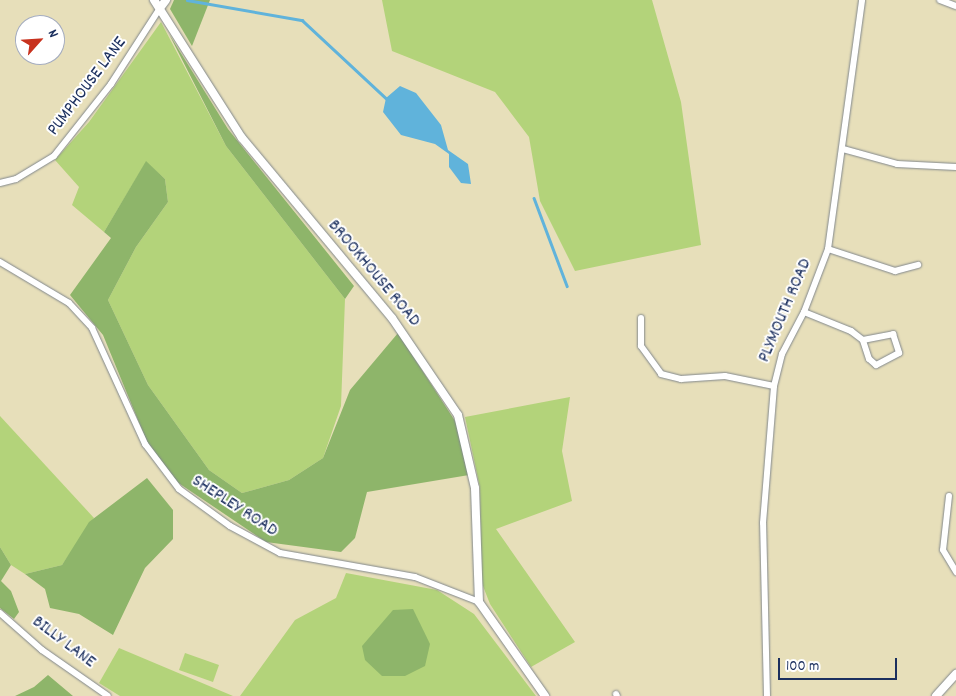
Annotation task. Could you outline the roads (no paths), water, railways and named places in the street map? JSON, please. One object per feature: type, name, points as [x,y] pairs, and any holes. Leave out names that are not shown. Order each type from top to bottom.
[{"type":"street","name":"BROOKHOUSE ROAD","points":[[154,0],[242,138],[392,318],[458,415],[475,488],[479,602]]},
{"type":"street","points":[[160,8],[166,0]]},
{"type":"street","name":"PLYMOUTH ROAD","points":[[767,696],[762,523],[774,386],[782,354],[804,312],[828,249],[862,0]]},
{"type":"street","points":[[940,0],[956,6]]},
{"type":"street","name":"PUMPHOUSE LANE","points":[[0,183],[16,180],[54,156],[111,84],[160,8]]},
{"type":"street","points":[[843,149],[897,164],[956,168]]},
{"type":"street","points":[[828,249],[895,271],[918,265]]},
{"type":"street","name":"SHEPLEY ROAD","points":[[0,262],[69,303],[92,328],[145,444],[179,489],[230,526],[280,554],[415,577],[479,602]]},
{"type":"street","points":[[804,312],[851,330],[863,340],[869,359],[876,365],[899,353],[897,337],[890,333],[863,340]]},
{"type":"street","points":[[641,318],[641,346],[661,374],[681,379],[733,377],[774,386]]},
{"type":"street","points":[[949,496],[943,550],[956,572]]},
{"type":"street","points":[[479,602],[545,696]]},
{"type":"street","name":"BILLY LANE","points":[[0,613],[42,650],[108,696]]},
{"type":"street","points":[[936,696],[956,674]]},
{"type":"water","points":[[400,86],[416,93],[441,125],[448,150],[468,164],[471,184],[461,183],[449,167],[449,154],[435,144],[401,135],[383,112],[386,98]]},
{"type":"waterway","points":[[187,0],[302,20],[386,98]]},
{"type":"waterway","points":[[534,198],[567,286]]}]
